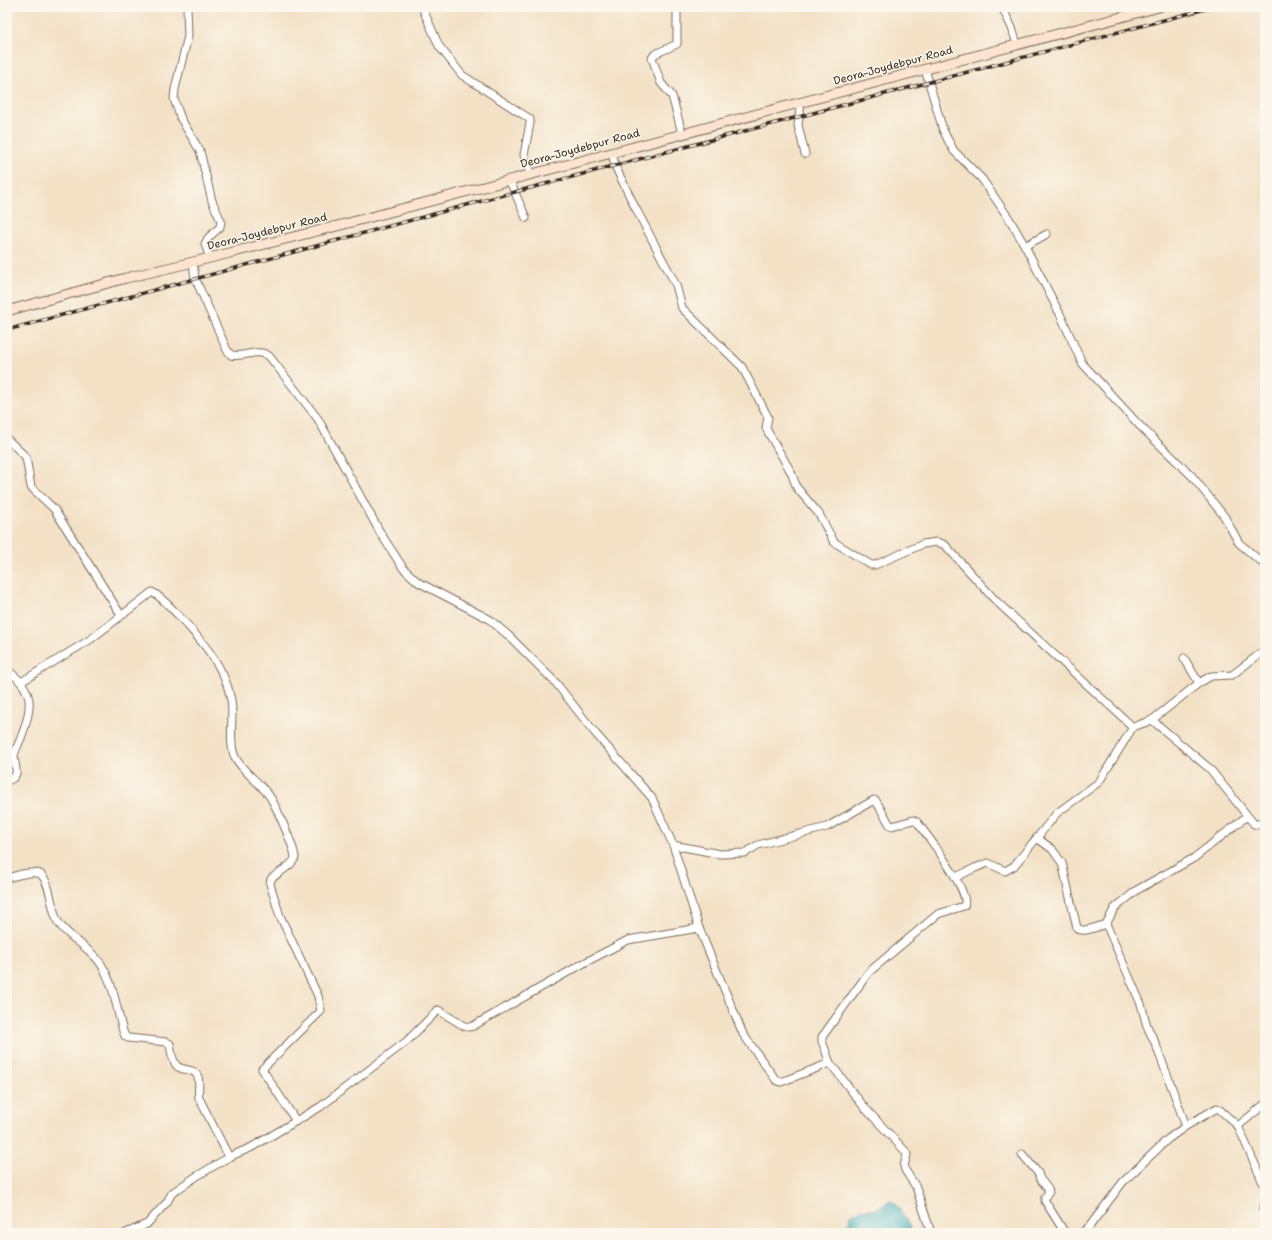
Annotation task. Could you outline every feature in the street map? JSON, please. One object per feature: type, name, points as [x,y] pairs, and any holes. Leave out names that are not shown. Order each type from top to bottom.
[{"type":"street","points":[[187,7],[188,36],[174,99],[181,119],[200,151],[212,201],[221,221],[220,227],[208,238],[205,244],[210,258]]},
{"type":"street","points":[[422,7],[439,46],[462,75],[530,119],[524,155],[530,174]]},
{"type":"street","points":[[677,7],[677,44],[655,54],[652,58],[661,83],[672,96],[682,134]]},
{"type":"street","points":[[1002,7],[1012,28],[1017,44]]},
{"type":"street","name":"Deora-Joydebpur Road","points":[[7,311],[126,278],[210,258],[1159,7]]},
{"type":"street","points":[[925,69],[943,130],[954,151],[982,179],[1025,246],[1061,316],[1082,363],[1139,425],[1192,476],[1224,516],[1239,543],[1265,565]]},
{"type":"street","points":[[801,102],[798,125],[805,154]]},
{"type":"street","points":[[612,152],[615,166],[676,285],[682,308],[742,367],[768,417],[766,428],[792,472],[796,488],[819,514],[834,542],[871,565],[875,565],[923,544],[937,542],[945,545],[996,601],[1133,727]]},
{"type":"street","points":[[509,179],[526,218]]},
{"type":"street","points":[[1025,246],[1047,234]]},
{"type":"street","points":[[193,262],[195,278],[227,350],[231,355],[236,356],[259,352],[269,356],[318,420],[381,534],[403,568],[418,582],[490,619],[509,636],[556,683],[595,733],[652,798],[673,845],[699,928],[743,1034],[776,1080],[781,1082],[830,1063]]},
{"type":"street","points":[[7,439],[26,457],[31,487],[54,509],[121,615]]},
{"type":"street","points":[[20,682],[92,639],[152,592],[161,596],[201,639],[219,666],[228,688],[231,701],[231,747],[234,756],[238,763],[269,794],[289,836],[295,856],[294,860],[271,879],[270,884],[280,916],[318,996],[321,1012],[262,1069],[296,1121]]},
{"type":"street","points":[[956,877],[988,863],[1004,871],[1010,869],[1018,862],[1057,813],[1099,782],[1133,727],[1152,720],[1199,683],[1213,675],[1232,675],[1265,650]]},
{"type":"street","points":[[1184,658],[1199,683]]},
{"type":"street","points":[[7,670],[16,676],[26,690],[30,703],[24,729],[14,754],[16,774],[13,778],[7,781]]},
{"type":"street","points":[[1152,720],[1210,769],[1247,816],[1256,825],[1265,819]]},
{"type":"street","points":[[673,845],[720,854],[745,852],[758,845],[827,827],[874,800],[890,825],[892,826],[913,820],[917,822],[956,877],[966,904],[964,906],[938,914],[868,972],[822,1037],[830,1063],[864,1107],[906,1152],[907,1155],[904,1166],[905,1170],[916,1187],[931,1233]]},
{"type":"street","points":[[1038,838],[1052,849],[1062,862],[1077,928],[1083,931],[1106,924],[1115,908],[1137,890],[1194,858],[1247,816]]},
{"type":"street","points":[[7,878],[34,873],[43,877],[57,921],[67,932],[93,954],[102,965],[111,985],[125,1036],[128,1038],[167,1042],[170,1044],[171,1054],[176,1065],[181,1069],[194,1072],[197,1075],[199,1080],[199,1098],[229,1157]]},
{"type":"street","points":[[1106,924],[1141,1004],[1147,1026],[1156,1045],[1186,1126]]},
{"type":"street","points":[[126,1233],[147,1224],[157,1214],[172,1194],[198,1176],[229,1157],[252,1147],[320,1107],[407,1041],[438,1010],[464,1026],[473,1026],[628,940],[699,928]]},
{"type":"street","points":[[1238,1126],[1264,1106]]},
{"type":"street","points":[[1082,1233],[1089,1227],[1123,1182],[1168,1139],[1186,1126],[1217,1108],[1238,1126],[1265,1187]]},
{"type":"street","points":[[1022,1154],[1038,1173],[1040,1179],[1048,1189],[1049,1192],[1045,1197],[1045,1201],[1065,1233]]},
{"type":"street","points":[[1265,1203],[1265,1211]]},
{"type":"water","points":[[890,1200],[900,1210],[914,1233],[837,1233],[851,1221],[849,1216],[857,1211],[876,1209]]},
{"type":"railway","points":[[7,330],[515,192],[1213,7]]}]
